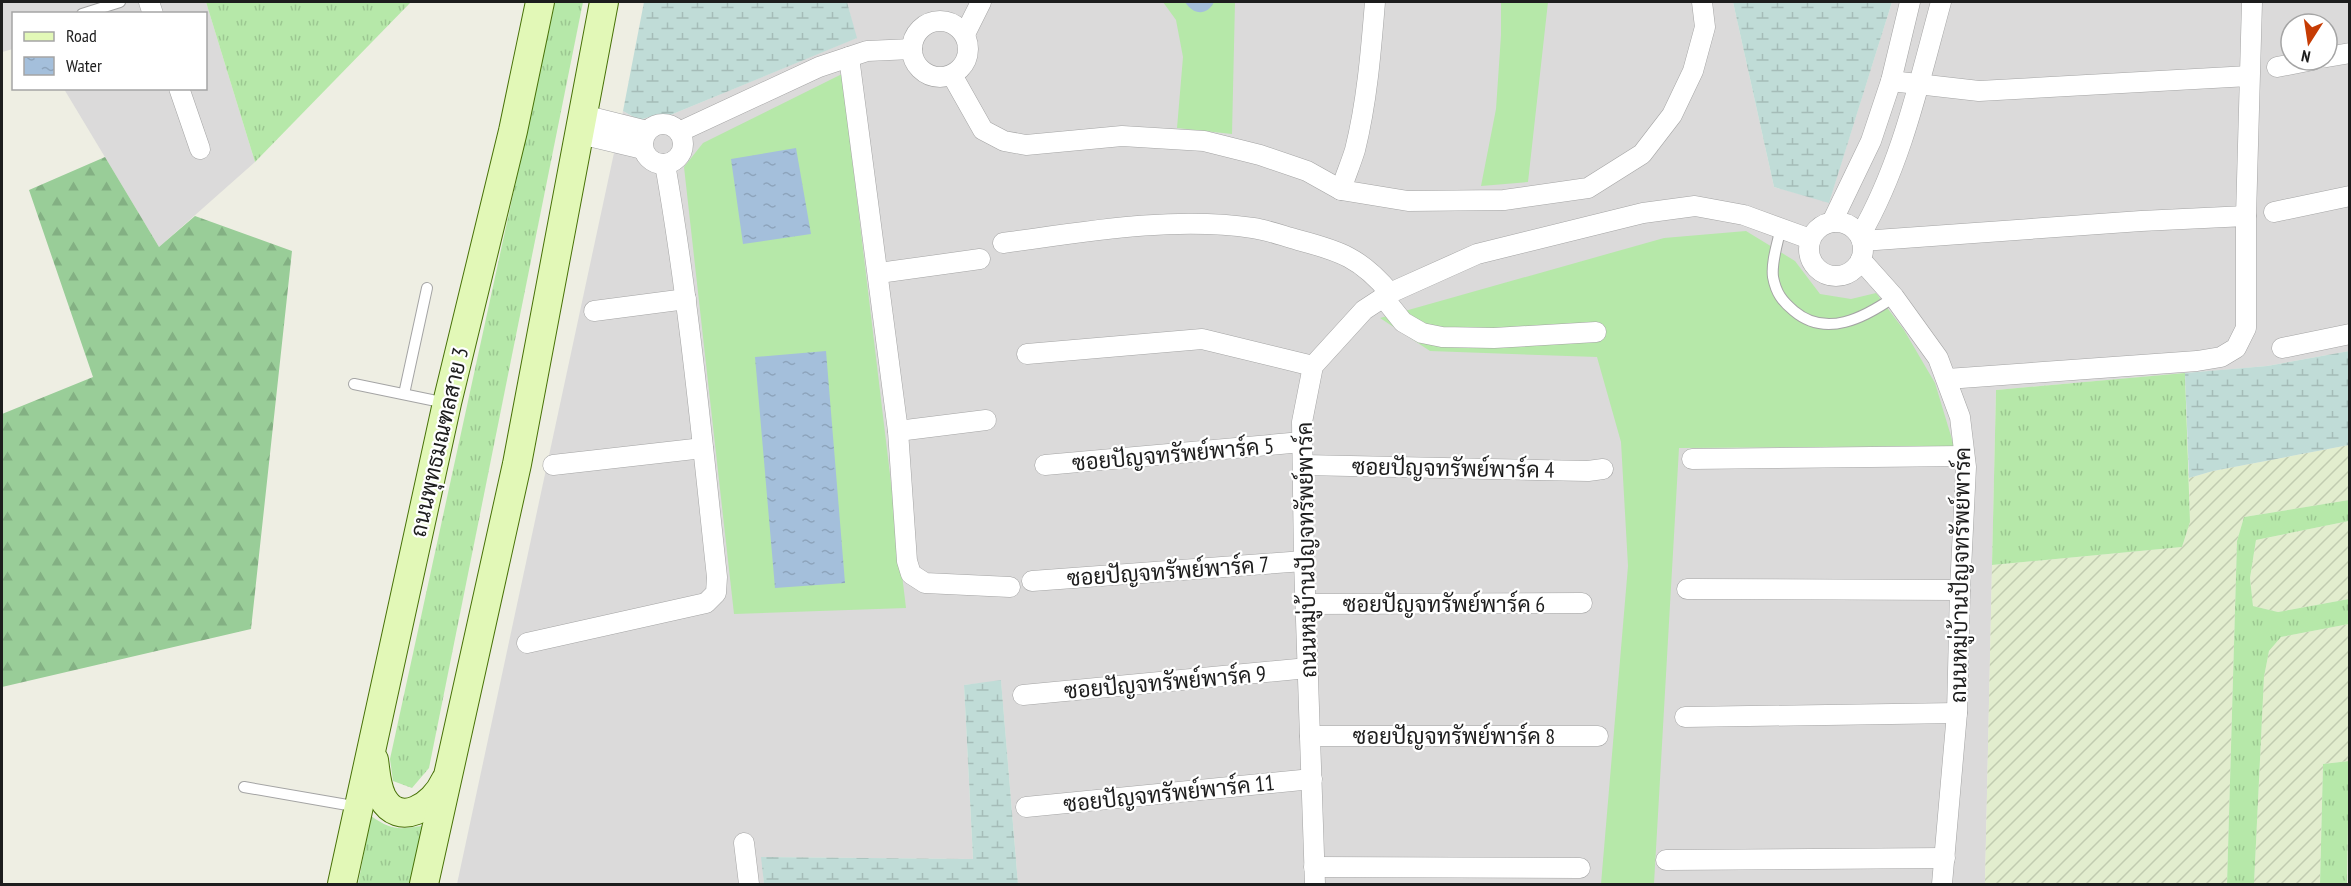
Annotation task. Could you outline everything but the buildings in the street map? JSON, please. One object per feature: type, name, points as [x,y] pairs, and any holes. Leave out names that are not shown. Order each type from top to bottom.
[{"type":"main road","name":"ถนนพุทธมณฑลสาย 3","points":[[342,885],[447,403],[513,131],[540,2]]},
{"type":"main road","points":[[424,885],[517,464],[604,2]]},
{"type":"main road","points":[[372,748],[377,785],[383,799],[393,810],[408,814],[432,801],[441,789],[451,768]]},
{"type":"street","points":[[965,34],[981,2]]},
{"type":"street","points":[[1341,190],[1354,150],[1362,110],[1371,56],[1375,2]]},
{"type":"street","points":[[952,75],[983,130],[1004,141],[1026,145],[1122,136],[1204,141],[1260,155],[1307,171],[1341,190],[1408,201],[1504,200],[1588,188],[1641,154],[1672,115],[1693,71],[1705,27],[1702,2]]},
{"type":"street","points":[[1910,2],[1891,81],[1870,141],[1832,222],[1815,231],[1810,239],[1809,258],[1821,273],[1830,276],[1839,277],[1849,274],[1856,268],[1861,245],[1888,179],[1920,85],[1941,2]]},
{"type":"street","points":[[1947,379],[2221,357],[2236,348],[2246,328],[2246,216],[2252,2]]},
{"type":"street","points":[[932,21],[951,22],[965,34],[969,45],[968,57],[962,68],[952,75],[941,77],[930,75],[920,69],[914,60],[912,49],[917,32],[932,21]]},
{"type":"street","points":[[679,132],[819,67],[867,51],[912,49]]},
{"type":"street","points":[[849,57],[898,431],[907,561],[911,574],[925,583],[1010,587]]},
{"type":"street","points":[[1896,57],[1924,64]]},
{"type":"street","points":[[1891,81],[1979,91],[2249,76]]},
{"type":"street","points":[[180,90],[200,149]]},
{"type":"street","points":[[582,124],[645,140]]},
{"type":"street","points":[[663,124],[672,126],[679,132],[683,145],[681,152],[672,162],[655,163],[648,157],[645,140],[654,126],[663,124]]},
{"type":"street","points":[[527,643],[706,603],[716,593],[717,577],[686,300],[665,164]]},
{"type":"street","points":[[2274,212],[2349,196]]},
{"type":"street","points":[[1027,354],[1202,339],[1313,366],[1364,310],[1387,295],[1477,254],[1643,213],[1695,206],[1744,214],[1810,239]]},
{"type":"street","points":[[1861,245],[2140,221],[2246,216]]},
{"type":"street","name":"ถนนหมู่บ้านปัญจทรัพย์พาร์ค","points":[[1832,222],[1848,225],[1894,297],[1938,358],[1960,417],[1966,467],[1957,713],[1942,885]]},
{"type":"street","points":[[1004,243],[1189,223],[1254,228],[1350,256],[1374,273],[1404,322],[1422,333],[1442,337],[1494,338],[1596,332]]},
{"type":"street","points":[[879,273],[980,259]]},
{"type":"street","points":[[594,311],[686,300]]},
{"type":"street","points":[[2282,348],[2349,334]]},
{"type":"street","name":"ถนนหมู่บ้านปัญจทรัพย์พาร์ค","points":[[1313,366],[1302,422],[1302,465],[1314,876]]},
{"type":"street","points":[[898,431],[986,420]]},
{"type":"street","name":"ซอยปัญจทรัพย์พาร์ค 5","points":[[1045,465],[1302,442]]},
{"type":"street","points":[[553,465],[703,448]]},
{"type":"street","points":[[1692,459],[1964,456]]},
{"type":"street","name":"ซอยปัญจทรัพย์พาร์ค 4","points":[[1302,465],[1588,471],[1603,469]]},
{"type":"street","name":"ซอยปัญจทรัพย์พาร์ค 7","points":[[1032,581],[1304,561]]},
{"type":"street","points":[[1687,589],[1960,590]]},
{"type":"street","name":"ซอยปัญจทรัพย์พาร์ค 6","points":[[1307,604],[1581,603]]},
{"type":"street","name":"ซอยปัญจทรัพย์พาร์ค 9","points":[[1023,695],[1308,668]]},
{"type":"street","points":[[1685,717],[1957,713]]},
{"type":"street","name":"ซอยปัญจทรัพย์พาร์ค 8","points":[[1310,736],[1598,736]]},
{"type":"street","name":"ซอยปัญจทรัพย์พาร์ค 11","points":[[1026,807],[1312,778]]},
{"type":"street","points":[[744,843],[749,885]]},
{"type":"street","points":[[1666,860],[1945,858]]},
{"type":"street","points":[[1314,876],[1580,868]]},
{"type":"lane","points":[[88,12],[120,2]]},
{"type":"lane","points":[[1781,227],[1773,276],[1780,300],[1803,318],[1821,325],[1848,323],[1870,314],[1894,297]]},
{"type":"lane","points":[[404,394],[427,288]]},
{"type":"lane","points":[[354,384],[447,403]]},
{"type":"lane","points":[[244,787],[360,807]]},
{"type":"shaded area","points":[[2,2],[206,2],[255,162],[159,247],[65,90],[207,90],[207,12],[12,12],[12,49],[2,52]]},
{"type":"shaded area","points":[[847,2],[1733,2],[1774,187],[1829,202],[1892,2],[2349,2],[2349,351],[2267,366],[1996,390],[1985,884],[1018,884],[1001,681],[964,685],[973,859],[762,857],[764,884],[457,884],[623,111],[639,120],[656,115],[668,116],[856,38]]},
{"type":"green space","points":[[206,2],[411,2],[255,162]]},
{"type":"green space","points":[[555,2],[583,2],[429,768],[412,788],[393,781],[390,759]]},
{"type":"green space","points":[[644,2],[847,2],[857,38],[668,116],[656,115],[639,120],[623,111]]},
{"type":"green space","points":[[1163,2],[1235,2],[1232,134],[1177,128],[1183,57],[1176,20]]},
{"type":"green space","points":[[1501,2],[1548,2],[1528,182],[1481,186],[1496,109]]},
{"type":"green space","points":[[1733,2],[1892,2],[1829,203],[1774,187]]},
{"type":"green space","points":[[842,74],[906,608],[734,614],[684,167],[703,143]]},
{"type":"green space","points":[[105,157],[159,247],[195,216],[292,251],[251,629],[2,687],[2,414],[93,377],[29,190]]},
{"type":"green space","points":[[1746,231],[1795,261],[1820,294],[1851,299],[1876,293],[1904,330],[1935,383],[1954,446],[1679,448],[1654,884],[1601,884],[1628,566],[1621,442],[1597,357],[1430,351],[1380,318],[1664,238]]},
{"type":"green space","points":[[2349,351],[2349,445],[2213,471],[2189,478],[2185,373],[2267,366]]},
{"type":"green space","points":[[2185,373],[2190,522],[2182,547],[1992,565],[1996,390]]},
{"type":"green space","points":[[2349,445],[2349,500],[2244,517],[2237,541],[2227,884],[1985,884],[1992,565],[2182,547],[2190,522],[2189,478],[2213,471]]},
{"type":"green space","points":[[2349,500],[2349,521],[2256,540],[2250,578],[2253,606],[2278,612],[2349,599],[2349,624],[2281,637],[2269,651],[2264,677],[2254,884],[2227,884],[2237,541],[2244,517]]},
{"type":"green space","points":[[2349,521],[2349,599],[2278,612],[2253,606],[2250,578],[2256,540]]},
{"type":"green space","points":[[2349,624],[2349,761],[2323,764],[2320,884],[2254,884],[2264,677],[2269,651],[2281,637]]},
{"type":"green space","points":[[1001,680],[1018,884],[764,884],[761,857],[973,859],[964,685]]},
{"type":"green space","points":[[2349,761],[2347,884],[2320,884],[2323,764]]},
{"type":"green space","points":[[371,816],[386,825],[398,828],[427,825],[412,884],[358,884]]},
{"type":"water","points":[[1185,2],[1214,2],[1208,10],[1200,12],[1192,9]]},
{"type":"water","points":[[796,148],[811,234],[743,244],[731,159]]},
{"type":"water","points":[[826,351],[845,583],[775,588],[755,357]]}]
